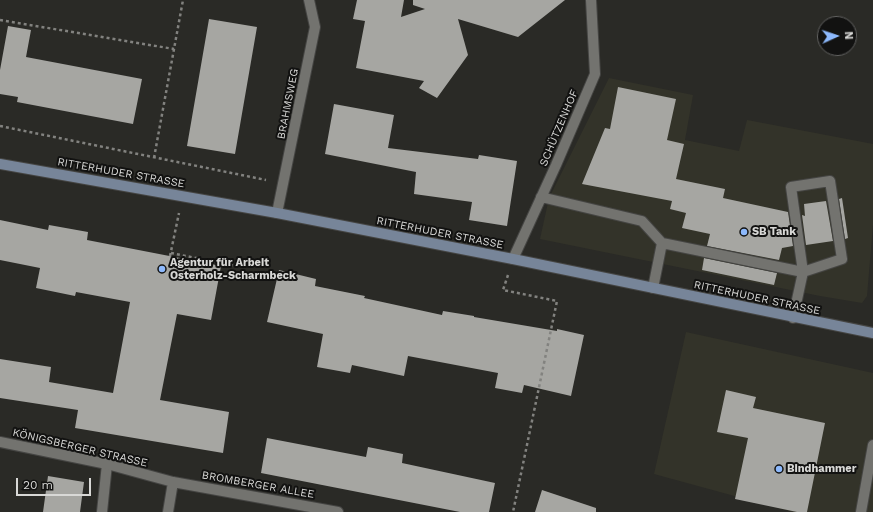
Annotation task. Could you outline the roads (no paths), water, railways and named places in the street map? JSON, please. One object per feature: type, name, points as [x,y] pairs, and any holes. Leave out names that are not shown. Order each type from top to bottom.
[{"type":"street","name":"BRAHMSWEG","points":[[277,213],[315,27],[309,0]]},
{"type":"street","name":"SCHÜTZENHOF","points":[[513,259],[595,74],[591,0]]},
{"type":"street","name":"RITTERHUDER STRASSE","points":[[0,164],[277,213],[513,259],[873,334]]},
{"type":"street","points":[[541,197],[642,221],[662,244],[803,272],[842,259],[830,181],[791,187],[803,272],[793,318]]},
{"type":"street","points":[[653,288],[662,244]]},
{"type":"street","name":"KÖNIGSBERGER STRASSE","points":[[0,442],[107,464],[173,482]]},
{"type":"street","points":[[861,512],[873,445]]},
{"type":"street","points":[[102,512],[107,464]]},
{"type":"street","points":[[168,512],[173,482]]},
{"type":"street","name":"BROMBERGER ALLEE","points":[[173,482],[338,512]]},
{"type":"place","name":"SB Tank","points":[[744,232]]},
{"type":"place","name":"Agentur für Arbeit Osterholz-Scharmbeck","points":[[162,269]]},
{"type":"place","name":"Bindhammer","points":[[779,469]]}]
